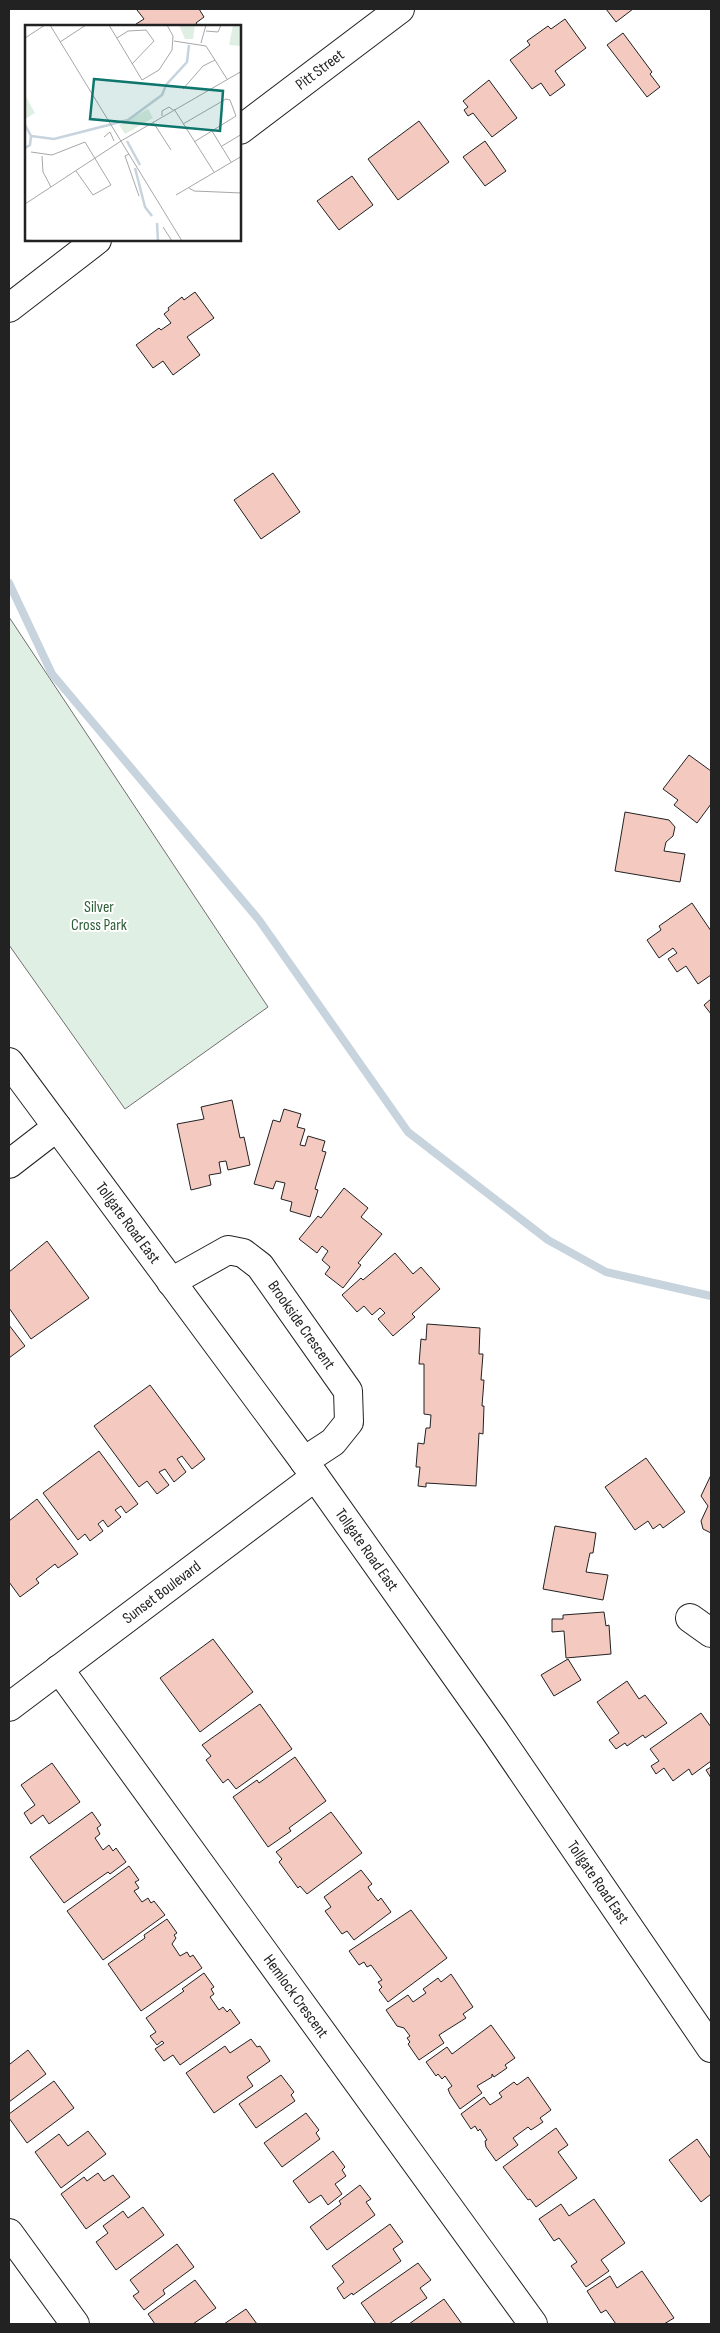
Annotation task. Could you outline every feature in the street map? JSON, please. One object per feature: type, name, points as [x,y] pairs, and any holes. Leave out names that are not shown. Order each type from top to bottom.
[{"type":"street","name":"Pitt Street","points":[[241,129],[400,9]]},
{"type":"street","points":[[9,308],[96,241]]},
{"type":"street","name":"Tollgate Road East","points":[[9,1062],[309,1469],[495,1731],[711,2048]]},
{"type":"street","points":[[9,1164],[57,1128]]},
{"type":"street","name":"Brookside Crescent","points":[[171,1282],[228,1250],[243,1253],[260,1266],[348,1391],[349,1422],[309,1469]]},
{"type":"street","name":"Sunset Boulevard","points":[[9,1707],[309,1469]]},
{"type":"street","name":"Hemlock Crescent","points":[[59,1669],[533,2324]]},
{"type":"street","points":[[9,2233],[75,2324]]},
{"type":"green space","name":"Silver Cross Park","points":[[9,617],[268,1007],[125,1109],[9,945]]},
{"type":"building","points":[[199,9],[204,17],[196,23],[197,25],[137,25],[144,19],[137,10]]},
{"type":"building","points":[[606,9],[633,9],[616,22]]},
{"type":"building","points":[[565,19],[586,48],[555,71],[565,85],[550,96],[541,83],[532,89],[510,60],[530,45],[527,41],[548,26],[551,29]]},
{"type":"building","points":[[623,33],[652,72],[650,74],[660,87],[647,97],[607,45]]},
{"type":"building","points":[[489,80],[517,118],[492,137],[473,113],[468,116],[464,110],[468,107],[463,101]]},
{"type":"building","points":[[419,121],[449,162],[398,200],[368,159]]},
{"type":"building","points":[[485,141],[506,171],[485,186],[463,157]]},
{"type":"building","points":[[352,176],[373,205],[339,230],[317,201]]},
{"type":"building","points":[[195,292],[214,318],[187,337],[200,355],[173,375],[163,361],[153,368],[136,345],[159,328],[161,330],[171,323],[164,314],[169,310],[168,308],[182,297],[184,300]]},
{"type":"building","points":[[273,473],[300,512],[261,539],[234,500]]},
{"type":"building","points":[[689,755],[711,771],[711,804],[697,823],[674,805],[678,800],[663,789]]},
{"type":"building","points":[[625,812],[669,820],[675,827],[673,836],[666,842],[664,851],[685,854],[680,882],[615,871]]},
{"type":"building","points":[[692,903],[711,931],[711,975],[698,984],[686,966],[677,972],[668,959],[677,953],[673,948],[659,958],[647,940],[661,930],[659,926]]},
{"type":"building","points":[[711,999],[711,1014],[704,1005]]},
{"type":"building","points":[[232,1100],[240,1138],[244,1137],[250,1165],[228,1170],[226,1161],[219,1162],[221,1173],[209,1175],[211,1185],[191,1190],[177,1124],[204,1119],[201,1107]]},
{"type":"building","points":[[284,1109],[301,1114],[297,1127],[305,1129],[300,1145],[305,1146],[308,1136],[325,1141],[322,1151],[326,1152],[315,1189],[318,1190],[310,1217],[290,1211],[292,1202],[281,1199],[285,1183],[276,1181],[273,1189],[254,1184],[273,1120],[280,1122]]},
{"type":"building","points":[[344,1188],[368,1208],[361,1217],[382,1234],[358,1263],[361,1265],[343,1288],[325,1274],[330,1267],[322,1260],[328,1251],[322,1246],[317,1253],[299,1239],[318,1216],[321,1218]]},
{"type":"building","points":[[47,1241],[89,1298],[31,1339],[9,1308],[9,1272]]},
{"type":"building","points":[[395,1253],[413,1274],[421,1267],[440,1289],[412,1314],[415,1317],[393,1336],[378,1319],[385,1313],[380,1308],[372,1315],[364,1306],[357,1312],[342,1295],[361,1278],[363,1280]]},
{"type":"building","points":[[427,1324],[480,1328],[479,1354],[483,1354],[481,1380],[484,1380],[482,1406],[484,1406],[483,1434],[479,1433],[476,1486],[426,1483],[426,1487],[418,1486],[420,1467],[416,1467],[418,1443],[424,1444],[426,1428],[430,1428],[431,1415],[424,1414],[424,1364],[419,1364],[421,1339],[426,1340]]},
{"type":"building","points":[[9,1325],[25,1346],[9,1358]]},
{"type":"building","points":[[150,1385],[205,1459],[192,1469],[182,1456],[177,1459],[186,1472],[174,1482],[165,1469],[159,1472],[169,1485],[157,1494],[147,1481],[139,1487],[94,1426]]},
{"type":"building","points":[[99,1451],[138,1504],[126,1513],[121,1506],[115,1510],[121,1517],[108,1527],[103,1520],[98,1524],[103,1531],[90,1541],[85,1534],[78,1540],[43,1493]]},
{"type":"building","points":[[646,1458],[685,1512],[663,1528],[660,1524],[653,1529],[648,1521],[635,1530],[605,1487]]},
{"type":"building","points":[[711,1475],[711,1533],[703,1529],[701,1521],[708,1506],[701,1496]]},
{"type":"building","points":[[37,1499],[78,1554],[58,1568],[55,1564],[36,1579],[39,1583],[20,1597],[9,1582],[9,1521]]},
{"type":"building","points":[[555,1526],[596,1533],[593,1553],[590,1553],[586,1572],[608,1575],[603,1600],[543,1589]]},
{"type":"building","points":[[604,1612],[606,1626],[609,1625],[611,1654],[566,1658],[564,1631],[552,1632],[552,1619],[563,1619],[563,1615]]},
{"type":"building","points":[[213,1639],[253,1692],[200,1732],[160,1678]]},
{"type":"building","points":[[568,1659],[581,1680],[554,1696],[541,1675]]},
{"type":"building","points":[[627,1681],[639,1699],[645,1695],[667,1723],[645,1738],[643,1735],[627,1746],[625,1743],[616,1749],[609,1740],[619,1733],[597,1702]]},
{"type":"building","points":[[260,1704],[292,1749],[236,1789],[228,1779],[223,1783],[206,1760],[211,1756],[202,1745]]},
{"type":"building","points":[[701,1713],[711,1727],[711,1761],[692,1775],[689,1769],[673,1781],[664,1768],[656,1774],[651,1766],[659,1761],[650,1749]]},
{"type":"building","points":[[295,1757],[326,1801],[289,1828],[291,1831],[268,1847],[233,1797],[257,1780],[259,1783]]},
{"type":"building","points":[[52,1763],[80,1802],[49,1824],[43,1815],[31,1824],[24,1813],[35,1805],[21,1785]]},
{"type":"building","points":[[711,1767],[711,1778],[706,1770]]},
{"type":"building","points":[[92,1812],[101,1825],[97,1828],[100,1834],[95,1838],[103,1850],[109,1845],[113,1851],[116,1848],[126,1862],[110,1874],[108,1872],[64,1903],[30,1857]]},
{"type":"building","points":[[331,1812],[362,1853],[307,1894],[300,1886],[298,1888],[279,1862],[282,1859],[276,1852]]},
{"type":"building","points":[[129,1866],[139,1880],[135,1882],[139,1888],[134,1891],[142,1902],[148,1898],[151,1903],[154,1901],[165,1915],[103,1960],[67,1911]]},
{"type":"building","points":[[361,1870],[372,1884],[368,1887],[371,1892],[378,1901],[381,1898],[391,1912],[354,1940],[347,1931],[342,1934],[325,1911],[331,1907],[324,1897]]},
{"type":"building","points":[[411,1910],[447,1958],[388,2002],[379,1990],[382,1987],[378,1982],[382,1980],[371,1965],[367,1967],[364,1962],[359,1965],[349,1951]]},
{"type":"building","points":[[167,1919],[177,1933],[174,1935],[176,1938],[172,1944],[180,1956],[187,1952],[190,1957],[193,1955],[202,1968],[141,2011],[108,1964],[145,1938],[144,1935]]},
{"type":"building","points":[[204,1973],[214,1987],[211,1989],[214,1994],[210,1997],[219,2010],[223,2007],[227,2012],[230,2009],[240,2023],[180,2065],[173,2055],[164,2061],[155,2049],[164,2043],[162,2041],[157,2045],[150,2036],[156,2032],[146,2018],[184,1991],[182,1989]]},
{"type":"building","points":[[451,1974],[473,2007],[463,2014],[466,2018],[439,2035],[444,2043],[419,2060],[408,2044],[410,2042],[407,2038],[410,2036],[404,2028],[397,2026],[386,2010],[408,1995],[413,2002],[426,1993],[423,1989],[438,1978],[441,1982]]},
{"type":"building","points":[[491,2025],[515,2058],[505,2065],[507,2068],[494,2077],[492,2074],[492,2077],[477,2086],[482,2093],[460,2109],[450,2094],[448,2089],[452,2086],[445,2076],[442,2079],[438,2074],[436,2076],[426,2062],[447,2047],[452,2054]]},
{"type":"building","points":[[251,2039],[257,2047],[260,2046],[270,2061],[247,2077],[253,2086],[214,2113],[186,2073],[225,2046],[230,2053]]},
{"type":"building","points":[[28,2050],[46,2074],[9,2102],[9,2061],[10,2064]]},
{"type":"building","points":[[281,2075],[294,2092],[291,2095],[295,2101],[256,2128],[239,2104]]},
{"type":"building","points":[[528,2077],[551,2110],[540,2118],[543,2122],[531,2130],[528,2127],[513,2138],[518,2145],[496,2161],[486,2147],[485,2141],[487,2140],[480,2129],[478,2131],[475,2126],[471,2129],[461,2114],[484,2097],[490,2105],[502,2097],[499,2093],[514,2082],[517,2085]]},
{"type":"building","points":[[54,2081],[74,2108],[27,2143],[9,2118],[9,2114]]},
{"type":"building","points":[[306,2113],[319,2130],[316,2133],[320,2139],[282,2167],[264,2143]]},
{"type":"building","points":[[556,2128],[568,2145],[558,2152],[577,2178],[536,2207],[530,2199],[528,2200],[503,2167]]},
{"type":"building","points":[[88,2131],[106,2154],[61,2188],[35,2152],[59,2134],[68,2146]]},
{"type":"building","points":[[697,2139],[711,2159],[711,2194],[701,2202],[669,2160]]},
{"type":"building","points":[[333,2151],[345,2167],[342,2170],[346,2176],[335,2184],[342,2194],[328,2205],[321,2195],[309,2203],[293,2181]]},
{"type":"building","points":[[98,2173],[104,2181],[113,2175],[130,2197],[86,2229],[61,2194],[84,2177],[87,2181]]},
{"type":"building","points":[[360,2185],[371,2199],[366,2202],[375,2215],[327,2250],[310,2227],[341,2204],[339,2201]]},
{"type":"building","points":[[594,2199],[625,2243],[601,2260],[609,2271],[586,2287],[571,2266],[577,2262],[559,2238],[554,2241],[539,2219],[561,2204],[569,2216]]},
{"type":"building","points":[[143,2207],[164,2235],[116,2270],[96,2242],[108,2233],[103,2226],[123,2211],[128,2218]]},
{"type":"building","points":[[390,2224],[403,2242],[393,2249],[401,2261],[353,2295],[352,2293],[344,2299],[337,2288],[344,2282],[332,2266]]},
{"type":"building","points":[[177,2244],[194,2267],[163,2290],[165,2294],[144,2310],[133,2296],[139,2292],[130,2280]]},
{"type":"building","points":[[418,2263],[431,2280],[420,2288],[427,2298],[389,2324],[376,2324],[361,2303]]},
{"type":"building","points":[[642,2271],[674,2318],[664,2324],[616,2324],[606,2310],[601,2313],[587,2291],[610,2276],[617,2288]]},
{"type":"building","points":[[195,2280],[216,2308],[193,2324],[155,2324],[148,2314]]},
{"type":"building","points":[[444,2299],[462,2324],[409,2324]]},
{"type":"building","points":[[246,2309],[257,2324],[224,2324]]},
{"type":"waterway","points":[[9,583],[52,674],[259,920],[408,1132],[548,1240],[606,1272],[711,1296]]}]
